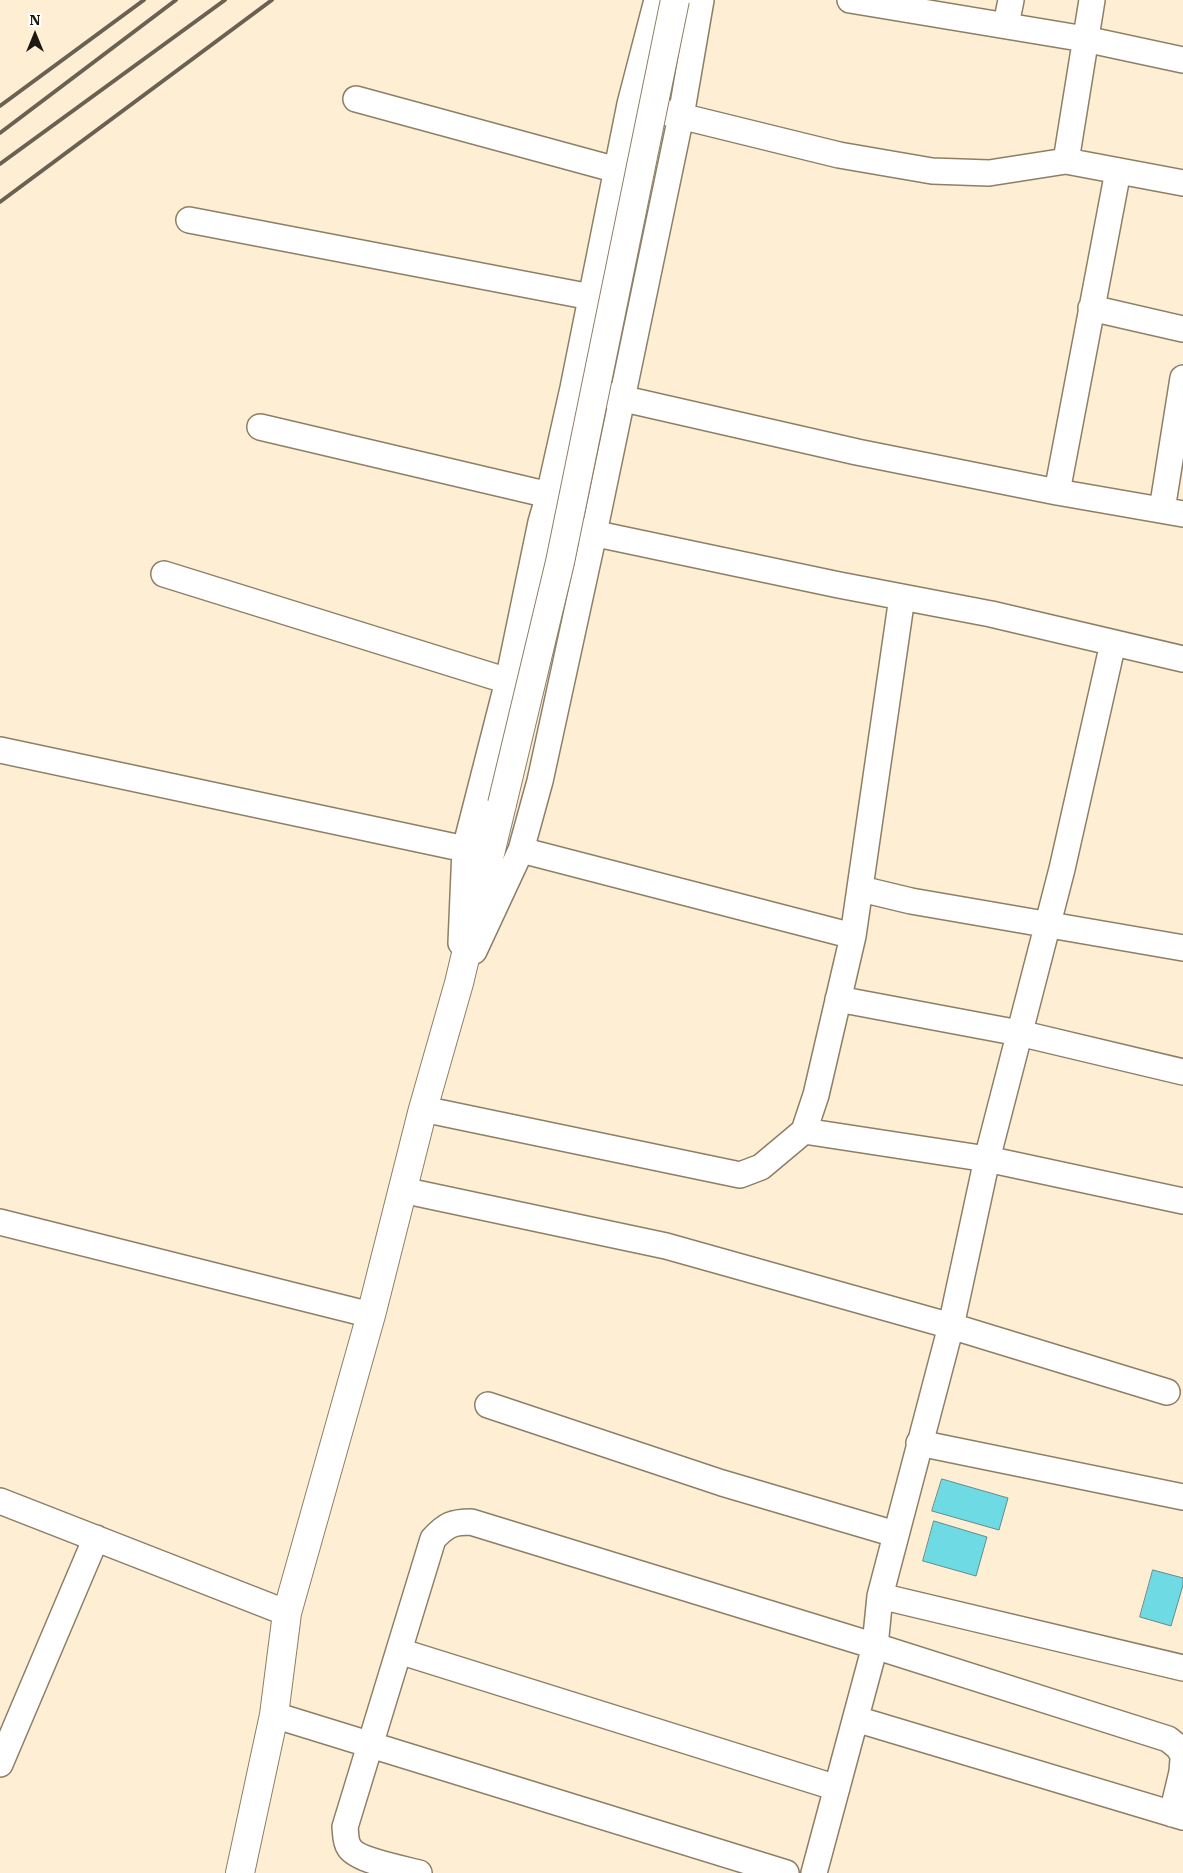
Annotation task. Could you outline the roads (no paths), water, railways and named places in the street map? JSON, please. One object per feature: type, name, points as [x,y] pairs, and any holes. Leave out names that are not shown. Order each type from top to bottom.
[{"type":"street","points":[[459,983],[466,849],[508,681],[541,522],[549,495],[573,388],[630,104],[658,0]]},
{"type":"street","points":[[240,1873],[274,1715],[288,1613],[371,1315],[423,1109],[459,983],[560,562],[675,0]]},
{"type":"street","points":[[459,983],[521,850],[540,781],[594,534],[681,116],[701,0]]},
{"type":"street","points":[[850,0],[905,4],[1006,26],[1085,39],[1183,60]]},
{"type":"street","points":[[1006,26],[1011,0]]},
{"type":"street","points":[[1066,161],[1092,0]]},
{"type":"street","points":[[356,99],[617,170]]},
{"type":"street","points":[[630,104],[839,155],[932,171],[990,173],[1066,161],[1183,183]]},
{"type":"street","points":[[1057,492],[1118,171]]},
{"type":"street","points":[[189,220],[591,297]]},
{"type":"street","points":[[1091,308],[1183,329]]},
{"type":"street","points":[[573,388],[857,452],[1057,492],[1172,512],[1183,378]]},
{"type":"street","points":[[260,427],[549,495]]},
{"type":"street","points":[[541,522],[991,614],[1183,659]]},
{"type":"street","points":[[164,574],[508,681]]},
{"type":"street","points":[[423,1109],[740,1174],[761,1167],[804,1131],[816,1095],[854,936],[902,597]]},
{"type":"street","points":[[814,1873],[875,1646],[880,1596],[951,1326],[987,1159],[1062,869],[1113,643]]},
{"type":"street","points":[[0,750],[466,849]]},
{"type":"street","points":[[521,850],[854,936]]},
{"type":"street","points":[[861,889],[911,902],[1183,948]]},
{"type":"street","points":[[838,998],[1019,1033],[1183,1072]]},
{"type":"street","points":[[804,1131],[987,1159],[1183,1201]]},
{"type":"street","points":[[402,1190],[666,1246],[951,1326],[1167,1392]]},
{"type":"street","points":[[0,1222],[371,1315]]},
{"type":"street","points":[[488,1405],[722,1483],[896,1534]]},
{"type":"street","points":[[919,1443],[1183,1497]]},
{"type":"street","points":[[0,1501],[288,1613]]},
{"type":"street","points":[[419,1873],[365,1858],[349,1848],[345,1827],[433,1539],[441,1530],[454,1522],[471,1522],[875,1646],[1168,1739],[1178,1747],[1183,1757],[1177,1816],[856,1719]]},
{"type":"street","points":[[0,1764],[96,1538]]},
{"type":"street","points":[[880,1596],[1183,1668]]},
{"type":"street","points":[[399,1651],[837,1788]]},
{"type":"street","points":[[274,1715],[786,1873]]},
{"type":"railway","points":[[0,106],[144,0]]},
{"type":"railway","points":[[0,133],[176,0]]},
{"type":"railway","points":[[0,164],[225,0]]},
{"type":"railway","points":[[0,202],[272,0]]}]
